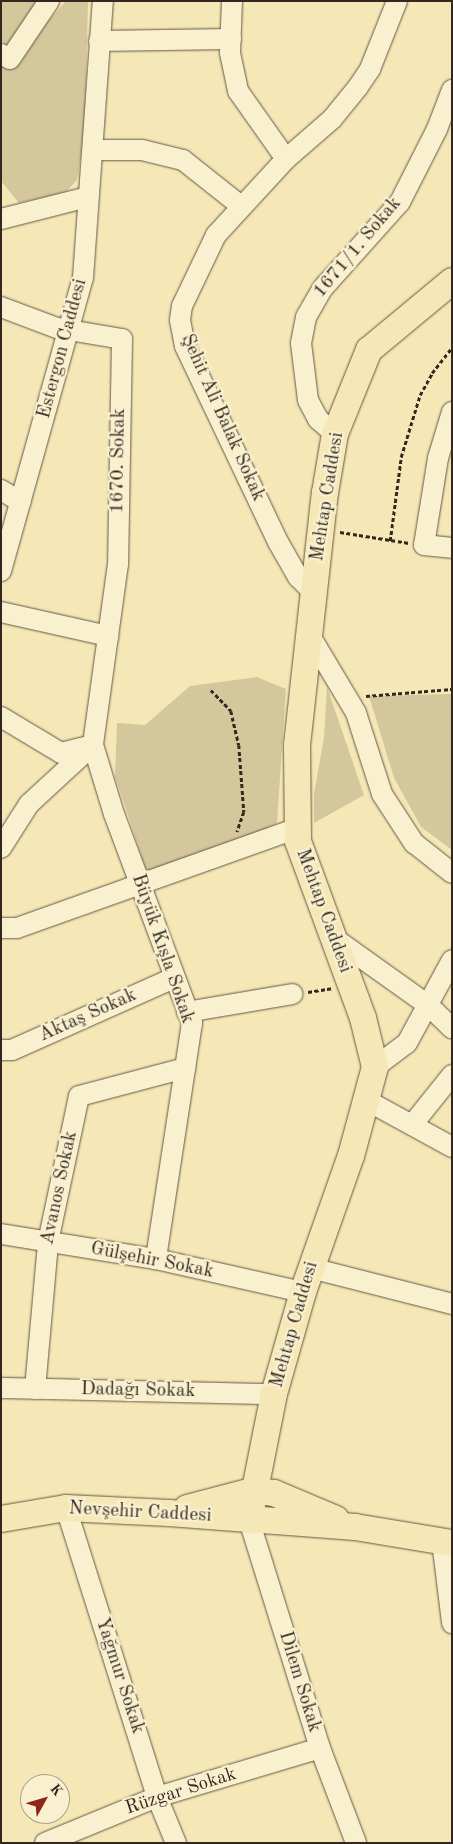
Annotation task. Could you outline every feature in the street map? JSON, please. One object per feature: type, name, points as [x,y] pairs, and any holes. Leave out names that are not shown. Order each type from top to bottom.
[{"type":"main road","name":"Mehtap Caddesi","points":[[261,1521],[264,1447],[274,1394],[303,1292],[351,1156],[375,1067],[363,1018],[331,936],[298,841],[297,745],[322,528],[335,434],[369,350],[452,281]]},
{"type":"main road","points":[[169,1513],[263,1492],[355,1527]]},
{"type":"main road","name":"Nevşehir Caddesi","points":[[1,1519],[66,1508],[169,1513],[355,1527],[447,1542]]},
{"type":"street","points":[[1,54],[10,59],[49,1]]},
{"type":"street","name":"Estergon Caddesi","points":[[1,571],[83,278],[103,1]]},
{"type":"street","points":[[232,1],[232,67],[241,96],[286,159]]},
{"type":"street","name":"Şehit Ali Balak Sokak","points":[[315,594],[298,577],[278,542],[182,334],[185,294],[216,235],[286,159],[332,119],[358,87],[370,69],[397,1]]},
{"type":"street","points":[[99,41],[231,39]]},
{"type":"street","name":"1671/1. Sokak","points":[[335,434],[318,420],[308,400],[301,352],[306,317],[322,289],[400,202],[438,129],[452,90]]},
{"type":"street","points":[[93,150],[164,153],[201,171],[241,206]]},
{"type":"street","points":[[1,219],[88,197]]},
{"type":"street","points":[[1,307],[57,328],[70,328]]},
{"type":"street","name":"1670. Sokak","points":[[70,328],[122,339],[118,564],[108,636]]},
{"type":"street","points":[[452,412],[438,458],[424,545],[452,548]]},
{"type":"street","points":[[1,490],[21,502]]},
{"type":"street","points":[[1,612],[108,636],[93,745],[29,804],[1,848]]},
{"type":"street","points":[[310,636],[356,713],[382,794],[414,843],[452,873]]},
{"type":"street","points":[[1,717],[61,753],[93,745]]},
{"type":"street","name":"Büyük Kışla Sokak","points":[[93,745],[140,884],[192,1023],[156,1260]]},
{"type":"street","points":[[1,928],[17,928],[298,828]]},
{"type":"street","points":[[331,936],[429,1006],[452,1028]]},
{"type":"street","points":[[375,1067],[407,1043],[429,1006],[452,960]]},
{"type":"street","name":"Aktaş Sokak","points":[[1,1050],[12,1050],[174,978]]},
{"type":"street","points":[[187,1012],[292,994]]},
{"type":"street","name":"Avanos Sokak","points":[[35,1389],[48,1242],[80,1096],[185,1068]]},
{"type":"street","points":[[412,1125],[452,1075]]},
{"type":"street","points":[[366,1100],[452,1147]]},
{"type":"street","name":"Gülşehir Sokak","points":[[1,1234],[156,1260],[303,1292]]},
{"type":"street","points":[[311,1268],[452,1304]]},
{"type":"street","name":"Dadağı Sokak","points":[[1,1388],[274,1394]]},
{"type":"street","name":"Yağmur Sokak","points":[[66,1508],[157,1796],[176,1843]]},
{"type":"street","name":"Dilem Sokak","points":[[261,1521],[320,1748],[356,1843]]},
{"type":"street","points":[[447,1542],[452,1623]]},
{"type":"street","name":"Rüzgar Sokak","points":[[45,1843],[157,1796],[320,1748]]},
{"type":"path","points":[[390,541],[401,457],[420,395],[432,373],[452,347]]},
{"type":"path","points":[[322,528],[390,541],[424,545]]},
{"type":"path","points":[[347,698],[452,689]]},
{"type":"path","points":[[210,690],[231,712],[239,745],[244,812],[236,835]]},
{"type":"path","points":[[292,994],[350,985]]},
{"type":"shaded area","points":[[1,1],[43,1],[9,46],[1,41]]},
{"type":"shaded area","points":[[66,1],[88,1],[85,133],[77,180],[66,192],[19,203],[1,181],[1,62],[13,69],[33,38]]},
{"type":"shaded area","points":[[257,677],[286,689],[277,823],[231,850],[148,876],[115,776],[117,723],[145,725],[190,686]]},
{"type":"shaded area","points":[[327,687],[364,795],[314,823],[314,794],[324,737]]},
{"type":"shaded area","points":[[452,694],[452,850],[421,827],[394,778],[369,696]]}]
